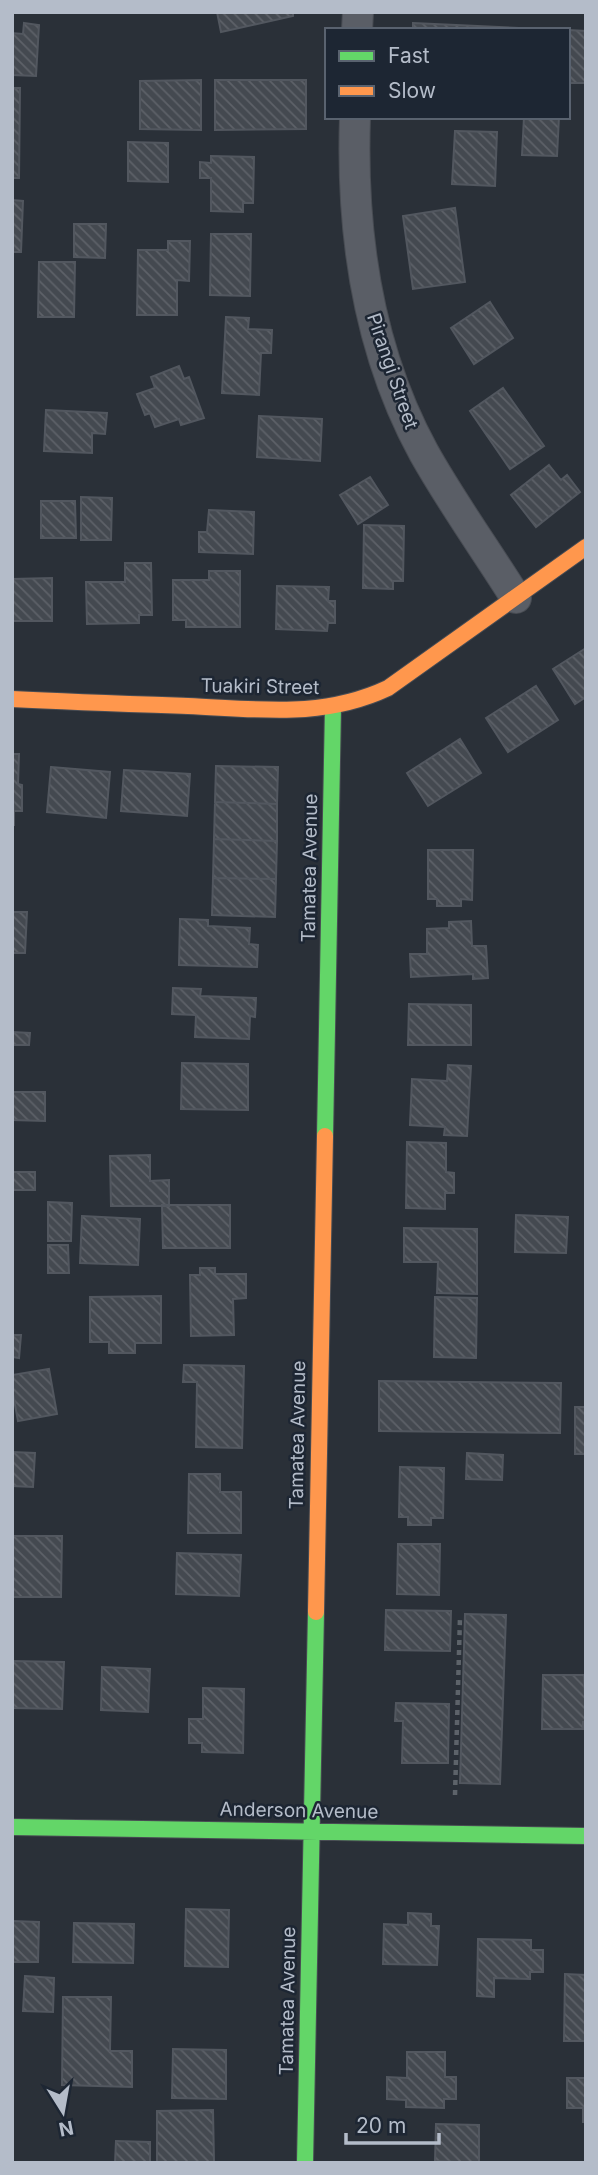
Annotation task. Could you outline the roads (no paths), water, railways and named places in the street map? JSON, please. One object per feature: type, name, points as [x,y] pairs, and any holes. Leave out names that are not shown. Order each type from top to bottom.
[{"type":"street","name":"Pirangi Street","points":[[355,119],[355,214],[365,281],[378,339],[401,404],[425,453],[516,598]]},
{"type":"street","name":"Tuakiri Street","points":[[12,699],[273,709],[332,707],[359,701],[388,688],[586,547]]},
{"type":"street","name":"Tamatea Avenue","points":[[305,2163],[332,707]]},
{"type":"street","name":"Anderson Avenue","points":[[12,1827],[586,1836]]}]
